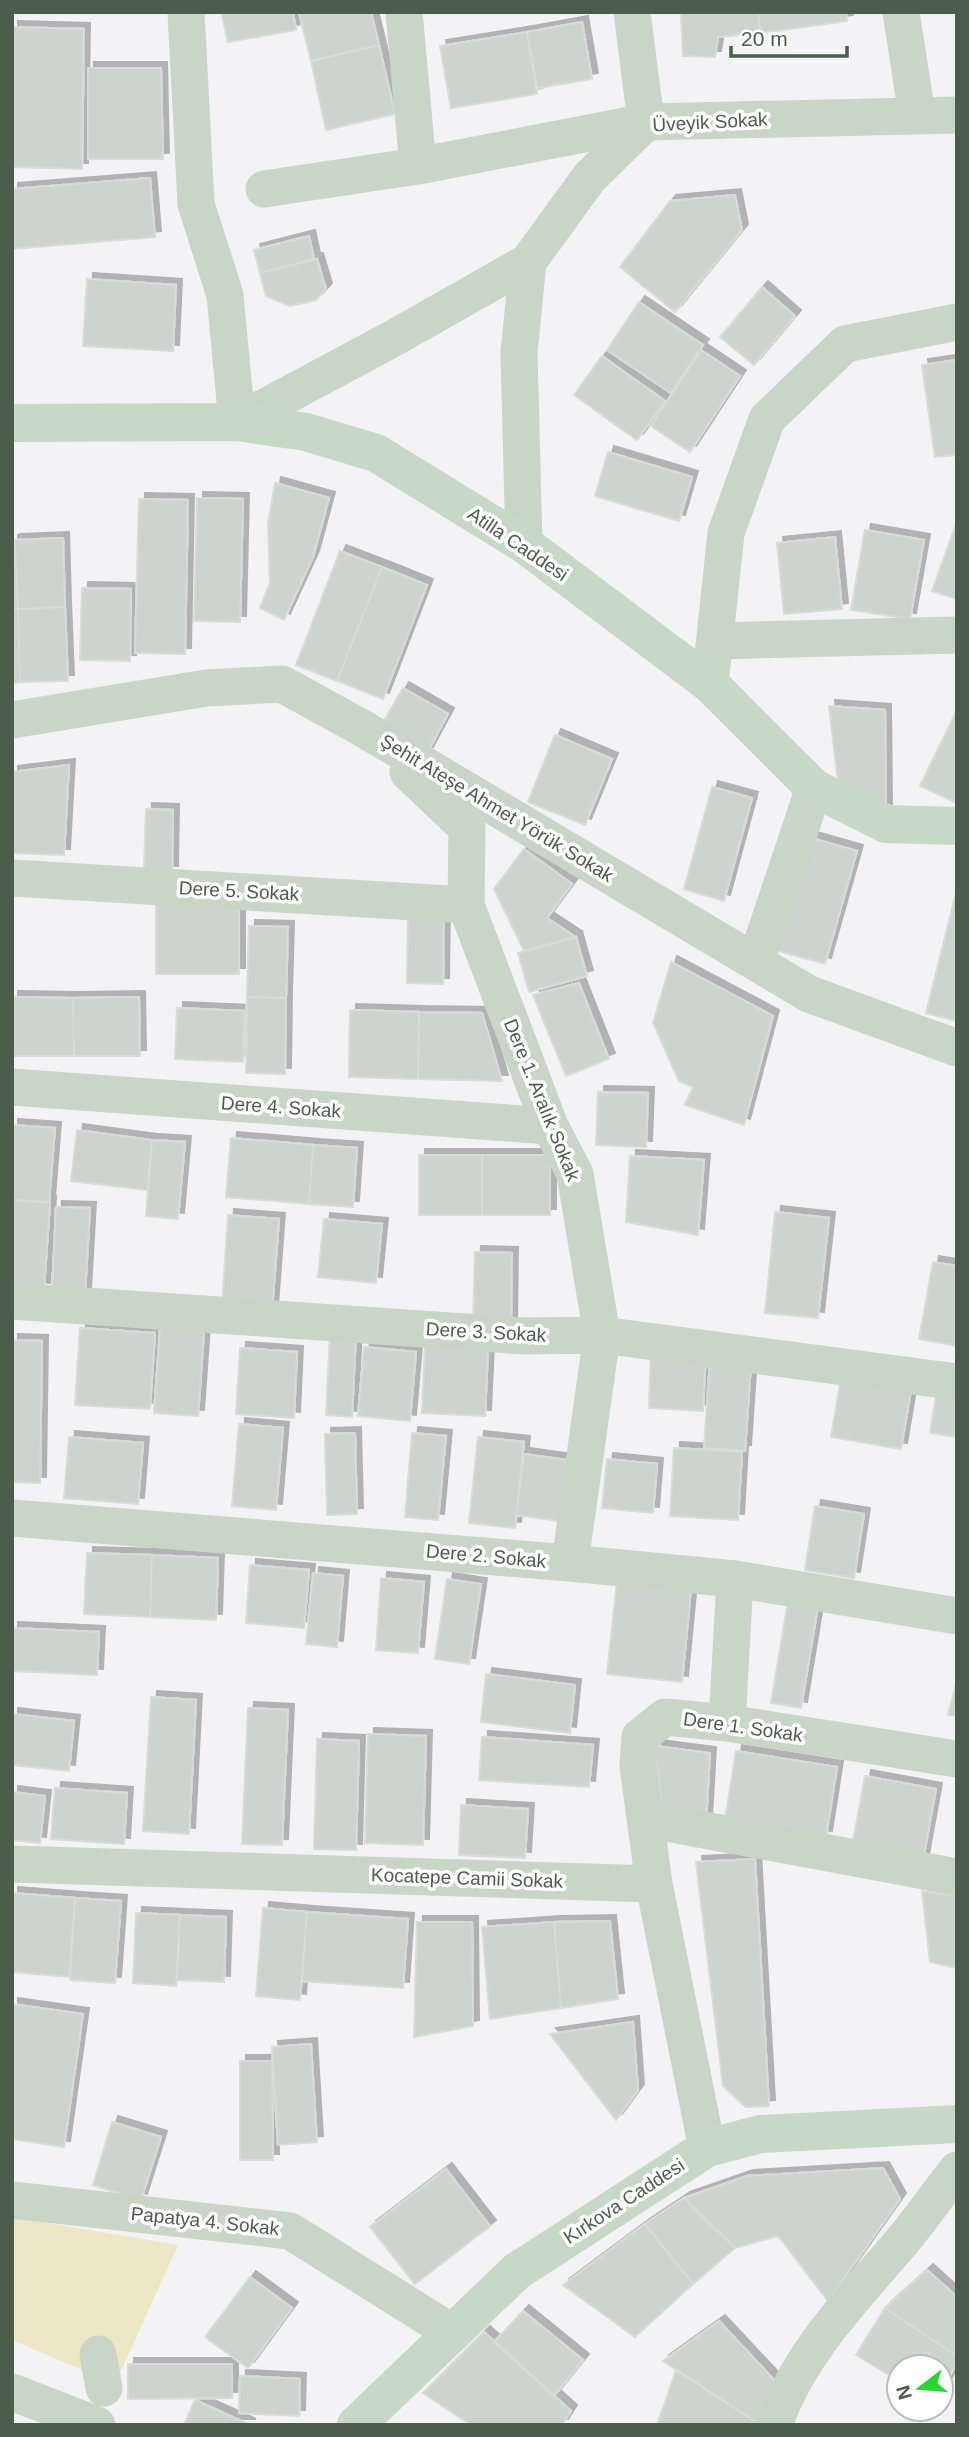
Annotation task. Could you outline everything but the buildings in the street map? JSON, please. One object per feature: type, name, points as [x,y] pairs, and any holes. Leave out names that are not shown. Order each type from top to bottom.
[{"type":"street","points":[[186,12],[196,204],[225,295],[237,422]]},
{"type":"street","points":[[404,12],[418,166]]},
{"type":"street","points":[[264,189],[418,166],[646,122],[632,12]]},
{"type":"street","points":[[901,12],[917,115]]},
{"type":"street","name":"Üveyik Sokak","points":[[237,422],[528,262],[589,178],[646,122],[957,115]]},
{"type":"street","points":[[524,544],[519,353],[528,262]]},
{"type":"street","points":[[710,684],[726,533],[767,419],[845,344],[957,322]]},
{"type":"street","name":"Atilla Caddesi","points":[[12,423],[237,422],[306,432],[376,453],[524,544],[710,684],[814,788],[886,824],[957,827]]},
{"type":"street","points":[[715,640],[957,635]]},
{"type":"street","name":"Şehit Ateşe Ahmet Yörük Sokak","points":[[12,720],[206,688],[282,684],[362,728],[809,994],[957,1048]]},
{"type":"street","name":"Dere 1. Aralık Sokak","points":[[362,728],[467,828],[466,905],[550,1126],[575,1174],[602,1335],[570,1563]]},
{"type":"street","points":[[756,961],[814,788]]},
{"type":"street","name":"Dere 5. Sokak","points":[[12,878],[466,905]]},
{"type":"street","name":"Dere 4. Sokak","points":[[12,1087],[550,1126]]},
{"type":"street","name":"Dere 3. Sokak","points":[[12,1301],[525,1336],[602,1335],[957,1382]]},
{"type":"street","name":"Dere 2. Sokak","points":[[12,1518],[735,1579],[957,1616]]},
{"type":"street","points":[[727,1723],[735,1579]]},
{"type":"street","name":"Dere 1. Sokak","points":[[654,1884],[638,1766],[640,1737],[665,1717],[727,1723],[957,1759]]},
{"type":"street","points":[[645,1819],[957,1877]]},
{"type":"street","name":"Kocatepe Camii Sokak","points":[[12,1864],[654,1884]]},
{"type":"street","points":[[654,1884],[707,2148]]},
{"type":"street","name":"Kırkova Caddesi","points":[[356,2425],[517,2272],[707,2148],[761,2134],[957,2124]]},
{"type":"street","points":[[774,2425],[783,2397],[830,2324],[901,2243],[957,2170]]},
{"type":"street","name":"Papatya 4. Sokak","points":[[12,2200],[290,2231],[453,2333]]},
{"type":"street","points":[[12,2392],[82,2422]]},
{"type":"shaded area","points":[[12,2217],[178,2245],[115,2384],[12,2340]]}]
